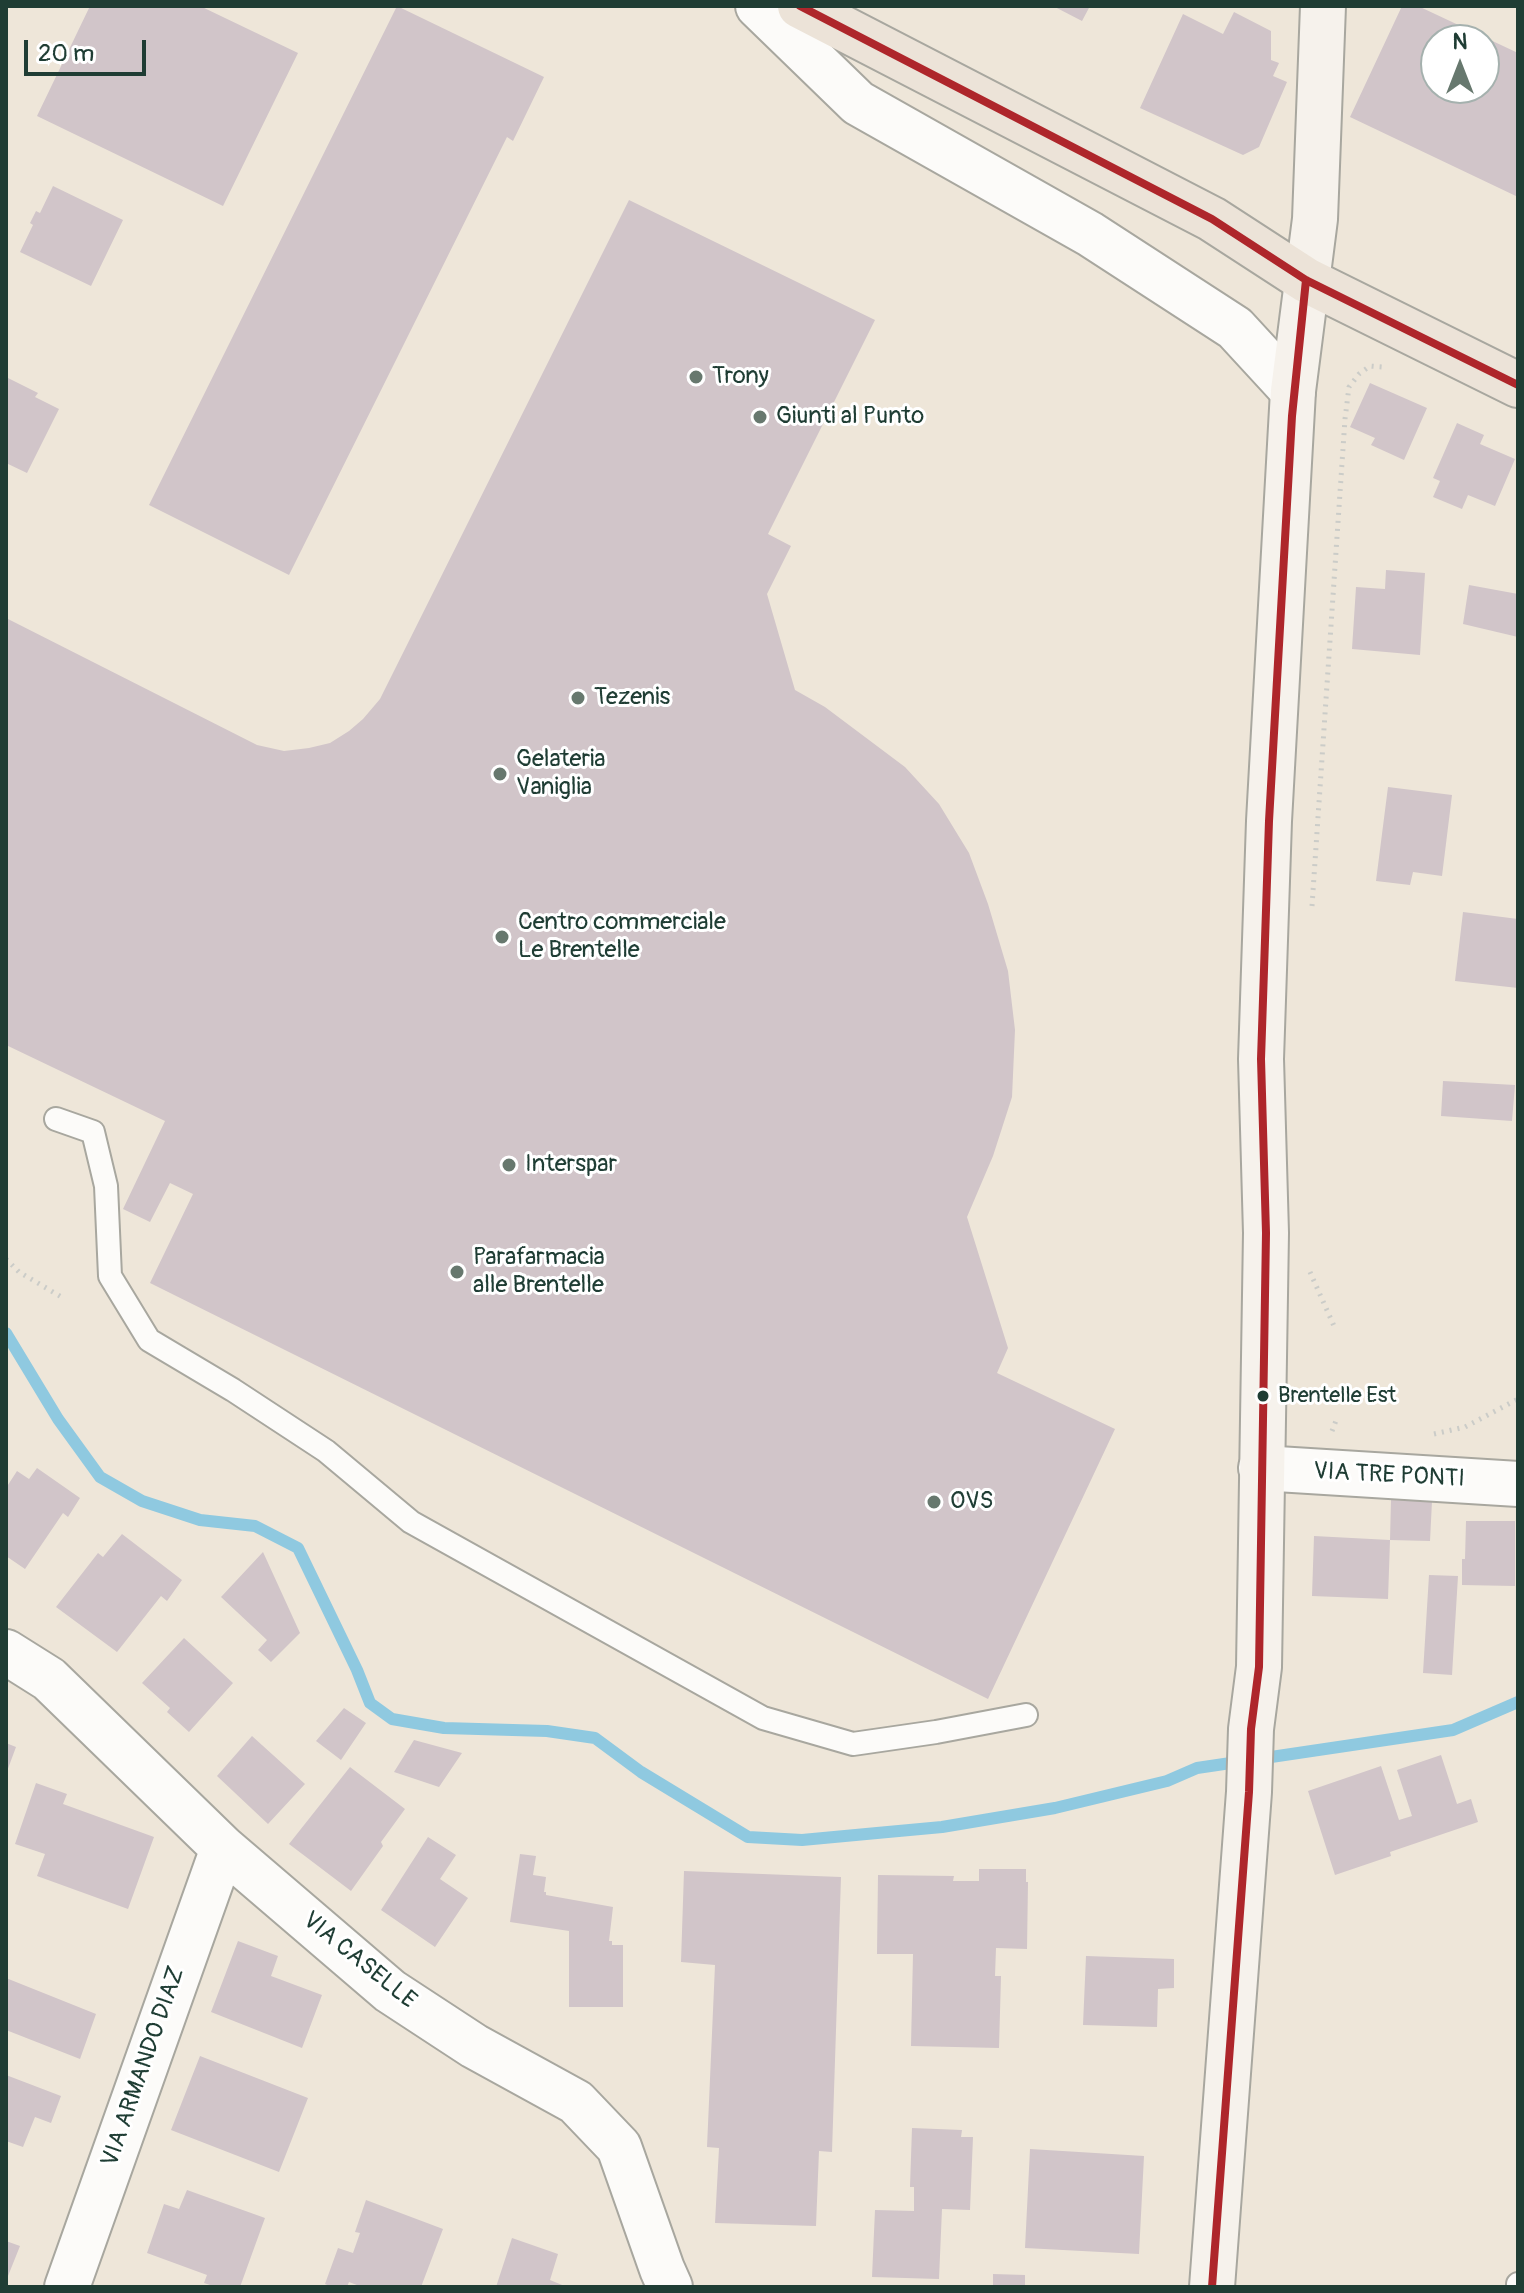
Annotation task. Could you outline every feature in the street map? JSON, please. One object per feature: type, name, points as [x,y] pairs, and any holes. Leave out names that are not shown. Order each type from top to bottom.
[{"type":"main road","points":[[800,6],[1212,219],[1306,280],[1518,385]]},
{"type":"main road","points":[[1212,2287],[1251,1729],[1259,1667],[1266,1233],[1261,1043],[1269,821],[1293,391],[1315,219],[1323,6]]},
{"type":"street","points":[[758,6],[858,103],[1090,234],[1235,328],[1293,391]]},
{"type":"street","name":"VIA TRE PONTI","points":[[1261,1468],[1518,1484]]},
{"type":"street","name":"VIA CASELLE","points":[[6,1652],[49,1679],[223,1848],[390,1991],[474,2046],[576,2102],[619,2147],[670,2287]]},
{"type":"street","name":"VIA ARMANDO DIAZ","points":[[67,2287],[223,1848]]},
{"type":"lane","points":[[56,1119],[93,1132],[106,1186],[110,1276],[149,1340],[326,1451],[411,1522],[763,1718],[853,1744],[1026,1715]]},
{"type":"path","points":[[1312,917],[1318,796],[1349,387],[1370,366],[1392,369]]},
{"type":"path","points":[[6,1259],[19,1272],[65,1299]]},
{"type":"path","points":[[1306,1265],[1334,1326]]},
{"type":"path","points":[[1423,1436],[1465,1427],[1518,1399]]},
{"type":"building","points":[[90,6],[200,6],[298,53],[223,206],[37,116]]},
{"type":"building","points":[[397,6],[544,77],[513,141],[507,137],[289,575],[149,505]]},
{"type":"building","points":[[1053,6],[1090,6],[1082,21]]},
{"type":"building","points":[[1402,6],[1418,6],[1456,24],[1420,24],[1420,104],[1500,104],[1500,45],[1518,53],[1518,197],[1350,117]]},
{"type":"building","points":[[1234,12],[1271,31],[1271,60],[1279,63],[1273,76],[1287,82],[1259,147],[1243,155],[1140,108],[1183,14],[1223,34]]},
{"type":"building","points":[[53,186],[123,220],[91,286],[20,252],[36,211],[40,213]]},
{"type":"building","name":"Centro commerciale Le Brentelle","points":[[629,200],[875,320],[768,534],[791,546],[767,594],[795,690],[825,707],[905,767],[939,804],[969,853],[1008,971],[1015,1030],[1012,1097],[993,1156],[967,1217],[1008,1348],[997,1373],[1115,1429],[988,1699],[150,1283],[193,1194],[170,1183],[150,1222],[123,1209],[165,1121],[6,1045],[6,618],[257,745],[284,751],[309,748],[330,743],[349,731],[380,699]]},
{"type":"building","points":[[6,377],[38,393],[35,397],[59,409],[27,473],[6,463]]},
{"type":"building","points":[[1370,383],[1427,408],[1404,460],[1371,445],[1375,438],[1350,427]]},
{"type":"building","points":[[1457,423],[1484,435],[1480,444],[1515,459],[1495,506],[1468,495],[1462,509],[1433,497],[1440,481],[1433,478]]},
{"type":"building","points":[[1386,570],[1425,573],[1420,655],[1352,649],[1356,587],[1385,589]]},
{"type":"building","points":[[1469,585],[1518,594],[1518,637],[1463,624]]},
{"type":"building","points":[[1388,787],[1452,795],[1442,876],[1413,872],[1410,885],[1376,881]]},
{"type":"building","points":[[1463,912],[1518,919],[1518,988],[1455,981]]},
{"type":"building","points":[[1443,1081],[1515,1085],[1512,1121],[1441,1116]]},
{"type":"building","points":[[37,1468],[80,1498],[68,1517],[63,1513],[25,1569],[6,1556],[6,1488],[17,1471],[29,1479]]},
{"type":"building","points":[[1391,1500],[1432,1501],[1430,1541],[1390,1540]]},
{"type":"building","points":[[1466,1521],[1515,1521],[1515,1586],[1462,1585]]},
{"type":"building","points":[[122,1534],[182,1580],[167,1601],[161,1596],[117,1652],[56,1607],[98,1553],[103,1557]]},
{"type":"building","points":[[1314,1536],[1390,1540],[1388,1599],[1312,1596]]},
{"type":"building","points":[[263,1552],[300,1633],[271,1662],[258,1650],[267,1640],[221,1597]]},
{"type":"building","points":[[1429,1575],[1458,1576],[1452,1675],[1423,1673]]},
{"type":"building","points":[[184,1638],[233,1683],[189,1732],[167,1712],[170,1708],[142,1683]]},
{"type":"building","points":[[344,1708],[366,1723],[341,1760],[316,1741]]},
{"type":"building","points":[[252,1736],[305,1784],[268,1824],[217,1776]]},
{"type":"building","points":[[414,1740],[462,1753],[439,1787],[394,1772]]},
{"type":"building","points":[[6,1743],[16,1747],[6,1774]]},
{"type":"building","points":[[1441,1755],[1457,1804],[1471,1799],[1478,1822],[1390,1852],[1391,1856],[1335,1875],[1308,1791],[1381,1766],[1399,1820],[1412,1816],[1397,1770]]},
{"type":"building","points":[[350,1767],[405,1809],[351,1891],[289,1844]]},
{"type":"building","points":[[36,1783],[67,1794],[63,1804],[154,1837],[128,1909],[37,1876],[45,1854],[15,1844]]},
{"type":"building","points":[[428,1837],[456,1855],[440,1879],[468,1898],[435,1947],[381,1910]]},
{"type":"building","points":[[520,1854],[536,1856],[533,1875],[546,1877],[546,1895],[613,1907],[609,1941],[612,1945],[623,1945],[623,2007],[569,2007],[569,1931],[510,1922]]},
{"type":"building","points":[[979,1869],[1026,1869],[1028,1882],[1027,1949],[996,1948],[995,1976],[1001,1976],[999,2048],[911,2046],[913,1954],[877,1954],[878,1875],[954,1876],[953,1881],[979,1881]]},
{"type":"building","points":[[684,1871],[841,1877],[832,2152],[819,2151],[816,2226],[715,2223],[719,2148],[707,2147],[715,1965],[681,1962]]},
{"type":"building","points":[[238,1941],[278,1956],[271,1976],[322,1995],[302,2048],[211,2012]]},
{"type":"building","points":[[1086,1956],[1174,1959],[1174,1988],[1158,1989],[1157,2027],[1083,2025]]},
{"type":"building","points":[[6,1978],[96,2014],[80,2059],[6,2030]]},
{"type":"building","points":[[200,2056],[308,2098],[279,2172],[171,2130]]},
{"type":"building","points":[[6,2075],[61,2096],[51,2123],[35,2117],[23,2147],[6,2141]]},
{"type":"building","points":[[912,2128],[962,2130],[961,2137],[973,2137],[970,2210],[942,2209],[939,2279],[872,2277],[875,2210],[914,2211],[914,2187],[910,2187]]},
{"type":"building","points":[[1030,2149],[1144,2156],[1139,2254],[1025,2248]]},
{"type":"building","points":[[187,2190],[265,2218],[240,2287],[216,2287],[204,2283],[207,2275],[147,2253],[164,2204],[179,2209]]},
{"type":"building","points":[[366,2200],[443,2229],[421,2287],[362,2287],[349,2282],[347,2287],[332,2287],[325,2284],[338,2248],[353,2253],[360,2233],[355,2232]]},
{"type":"building","points":[[512,2238],[558,2254],[550,2280],[567,2287],[496,2287]]},
{"type":"building","points":[[6,2241],[20,2246],[6,2281]]},
{"type":"building","points":[[993,2274],[1025,2275],[1025,2287],[993,2287]]},
{"type":"waterway","points":[[6,1333],[58,1419],[100,1477],[142,1501],[200,1520],[255,1526],[298,1548],[370,1703],[392,1719],[444,1728],[547,1731],[595,1738],[641,1772],[748,1837],[802,1840],[942,1827],[1055,1808],[1167,1781],[1197,1768],[1453,1730],[1518,1702]]},
{"type":"transit line","points":[[800,6],[1212,219],[1306,280],[1518,385]]},
{"type":"transit line","points":[[1212,2287],[1251,1729],[1259,1667],[1266,1233],[1261,1059],[1269,821],[1292,416],[1306,280]]},
{"type":"place","name":"Trony","points":[[696,377]]},
{"type":"place","name":"Giunti al Punto","points":[[760,417]]},
{"type":"place","name":"Tezenis","points":[[578,698]]},
{"type":"place","name":"Gelateria Vaniglia","points":[[500,774]]},
{"type":"place","name":"Centro commerciale Le Brentelle","points":[[502,937]]},
{"type":"place","name":"Interspar","points":[[509,1165]]},
{"type":"place","name":"Parafarmacia alle Brentelle","points":[[457,1272]]},
{"type":"place","name":"Brentelle Est","points":[[1263,1396]]},
{"type":"place","name":"OVS","points":[[934,1502]]}]
